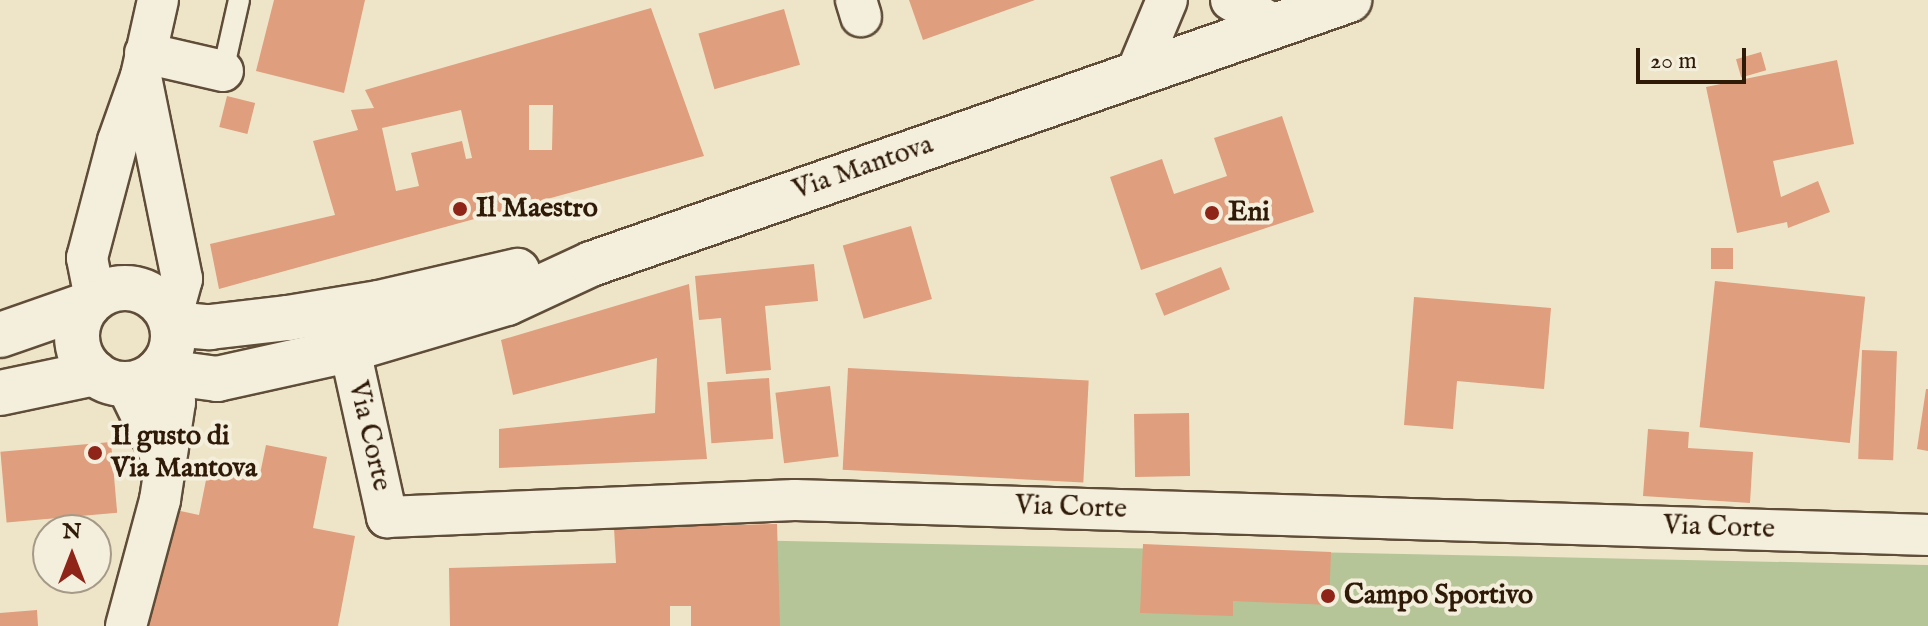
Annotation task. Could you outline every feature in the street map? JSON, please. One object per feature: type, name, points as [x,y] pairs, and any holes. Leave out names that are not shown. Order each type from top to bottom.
[{"type":"main road","name":"Via Mantova","points":[[171,322],[210,327],[342,330],[507,303],[591,264],[1349,0]]},
{"type":"main road","points":[[0,335],[92,301],[113,289],[141,290],[153,297],[171,322],[172,350],[132,376],[78,347],[81,316],[92,301]]},
{"type":"main road","name":"Via Mantova","points":[[0,393],[132,376],[217,379],[342,330]]},
{"type":"street","points":[[92,301],[87,258],[118,141],[143,64],[158,0]]},
{"type":"street","points":[[1136,74],[1167,0]]},
{"type":"street","points":[[1231,0],[1276,26]]},
{"type":"street","points":[[143,64],[223,71]]},
{"type":"street","points":[[143,64],[182,279],[171,322]]},
{"type":"street","name":"Via Corte","points":[[342,330],[387,517],[795,500],[1928,535]]},
{"type":"street","points":[[126,626],[166,466],[132,376]]},
{"type":"lane","points":[[223,71],[239,0]]},
{"type":"green space","name":"Campo Sportivo","points":[[742,540],[1928,565],[1928,626],[720,626]]},
{"type":"building","points":[[274,0],[365,0],[344,93],[256,71]]},
{"type":"building","points":[[909,0],[1035,0],[923,40]]},
{"type":"building","points":[[651,8],[704,156],[219,289],[210,244],[335,215],[313,141],[358,130],[351,110],[374,108],[365,90]],"holes":[[[529,105],[553,105],[552,150],[529,150]],[[461,110],[472,158],[466,159],[462,141],[411,153],[419,186],[396,191],[382,128]]]},
{"type":"building","points":[[784,9],[800,65],[714,89],[698,34]]},
{"type":"building","points":[[1761,52],[1766,70],[1741,77],[1736,59]]},
{"type":"building","points":[[1837,60],[1854,144],[1773,161],[1781,197],[1818,181],[1830,212],[1788,228],[1787,222],[1737,233],[1706,87]]},
{"type":"building","points":[[227,96],[255,103],[247,134],[219,127]]},
{"type":"building","points":[[1282,116],[1314,212],[1141,270],[1110,177],[1162,159],[1174,194],[1227,176],[1214,138]]},
{"type":"building","points":[[911,226],[932,299],[864,319],[843,246]]},
{"type":"building","points":[[1711,248],[1733,248],[1733,269],[1711,269]]},
{"type":"building","points":[[814,264],[818,301],[765,306],[771,370],[726,374],[721,318],[699,320],[695,276]]},
{"type":"building","points":[[1221,267],[1230,289],[1164,316],[1155,294]]},
{"type":"building","points":[[1715,281],[1865,297],[1850,443],[1700,427]]},
{"type":"building","points":[[689,284],[707,459],[499,468],[499,429],[655,413],[657,358],[513,395],[501,340]]},
{"type":"building","points":[[1414,297],[1551,308],[1544,389],[1457,381],[1453,429],[1404,425]]},
{"type":"building","points":[[1862,350],[1897,351],[1893,460],[1858,459]]},
{"type":"building","points":[[848,368],[1089,381],[1083,482],[843,470]]},
{"type":"building","points":[[769,378],[773,439],[711,443],[707,382]]},
{"type":"building","points":[[830,386],[839,456],[784,463],[775,393]]},
{"type":"building","points":[[1928,389],[1928,451],[1917,449]]},
{"type":"building","points":[[1189,413],[1190,476],[1135,477],[1134,414]]},
{"type":"building","points":[[1648,429],[1689,432],[1688,448],[1753,452],[1750,503],[1643,496]]},
{"type":"building","points":[[111,442],[117,513],[32,514],[32,520],[7,522],[0,452]]},
{"type":"building","points":[[266,445],[327,457],[313,528],[355,536],[338,626],[140,626],[162,507],[199,515],[209,465],[260,474]]},
{"type":"building","points":[[777,524],[780,626],[691,626],[691,606],[670,606],[670,626],[450,626],[449,568],[616,563],[614,528]]},
{"type":"building","points":[[1143,544],[1331,552],[1329,605],[1233,601],[1233,616],[1140,613]]},
{"type":"building","points":[[37,610],[38,626],[0,626],[0,613]]},
{"type":"place","name":"Il Maestro","points":[[460,209]]},
{"type":"place","name":"Eni","points":[[1212,213]]},
{"type":"place","name":"Il gusto di Via Mantova","points":[[95,453]]},
{"type":"place","name":"Campo Sportivo","points":[[1328,596]]}]
